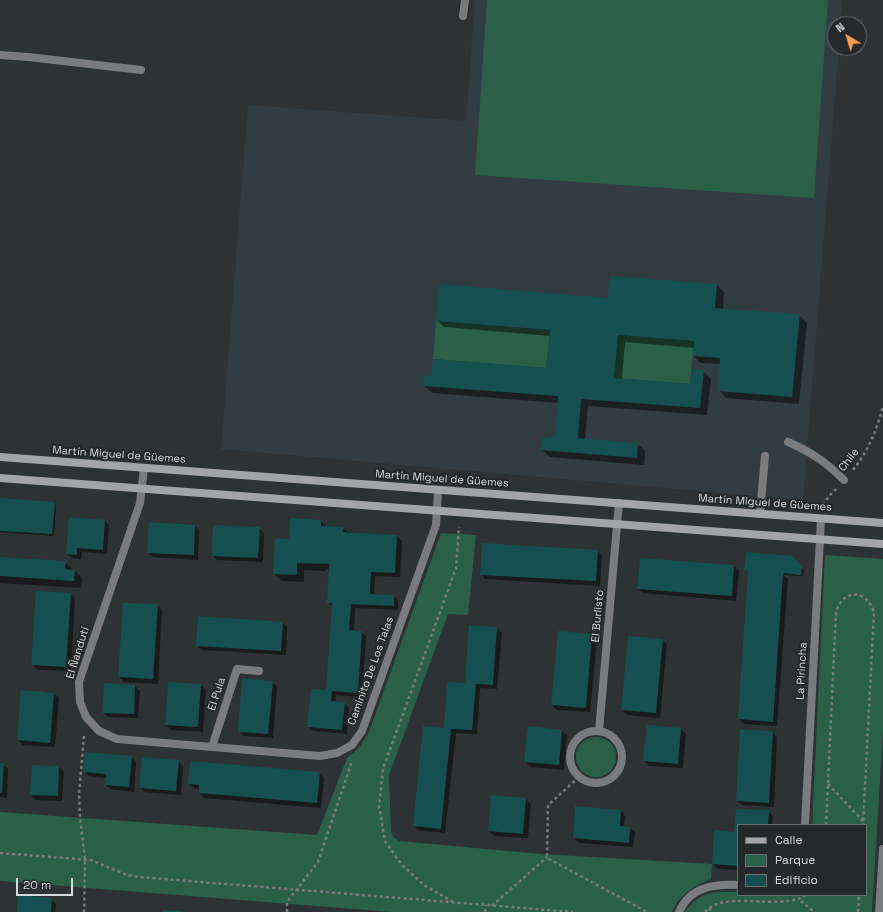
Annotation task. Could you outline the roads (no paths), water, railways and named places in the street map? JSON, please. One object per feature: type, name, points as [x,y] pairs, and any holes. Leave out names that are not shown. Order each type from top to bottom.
[{"type":"main road","name":"Martín Miguel de Güemes","points":[[0,457],[883,523]]},
{"type":"main road","points":[[0,478],[883,544]]},
{"type":"street","points":[[463,16],[464,0]]},
{"type":"street","points":[[0,55],[28,56],[141,70]]},
{"type":"street","points":[[788,442],[807,450],[826,463],[844,480]]},
{"type":"street","points":[[760,514],[765,456]]},
{"type":"street","name":"El Ñandutí","points":[[144,468],[140,503],[79,682],[80,702],[86,717],[99,731],[117,739],[212,747]]},
{"type":"street","name":"Caminito De Los Talas","points":[[212,747],[320,756],[337,753],[352,745],[362,731],[436,525],[438,490]]},
{"type":"street","name":"El Burlisto","points":[[599,731],[619,503]]},
{"type":"street","name":"La Pirincha","points":[[805,824],[821,519]]},
{"type":"street","name":"El Pula","points":[[212,747],[237,669],[259,671]]},
{"type":"street","points":[[591,731],[599,731],[608,733],[615,739],[620,746],[623,755],[622,764],[618,773],[603,783],[594,784],[586,782],[574,771],[570,763],[570,755],[572,747],[583,734],[591,731]]},
{"type":"street","points":[[879,912],[883,849]]},
{"type":"street","points":[[679,912],[688,898],[698,890],[721,884],[737,885]]}]
